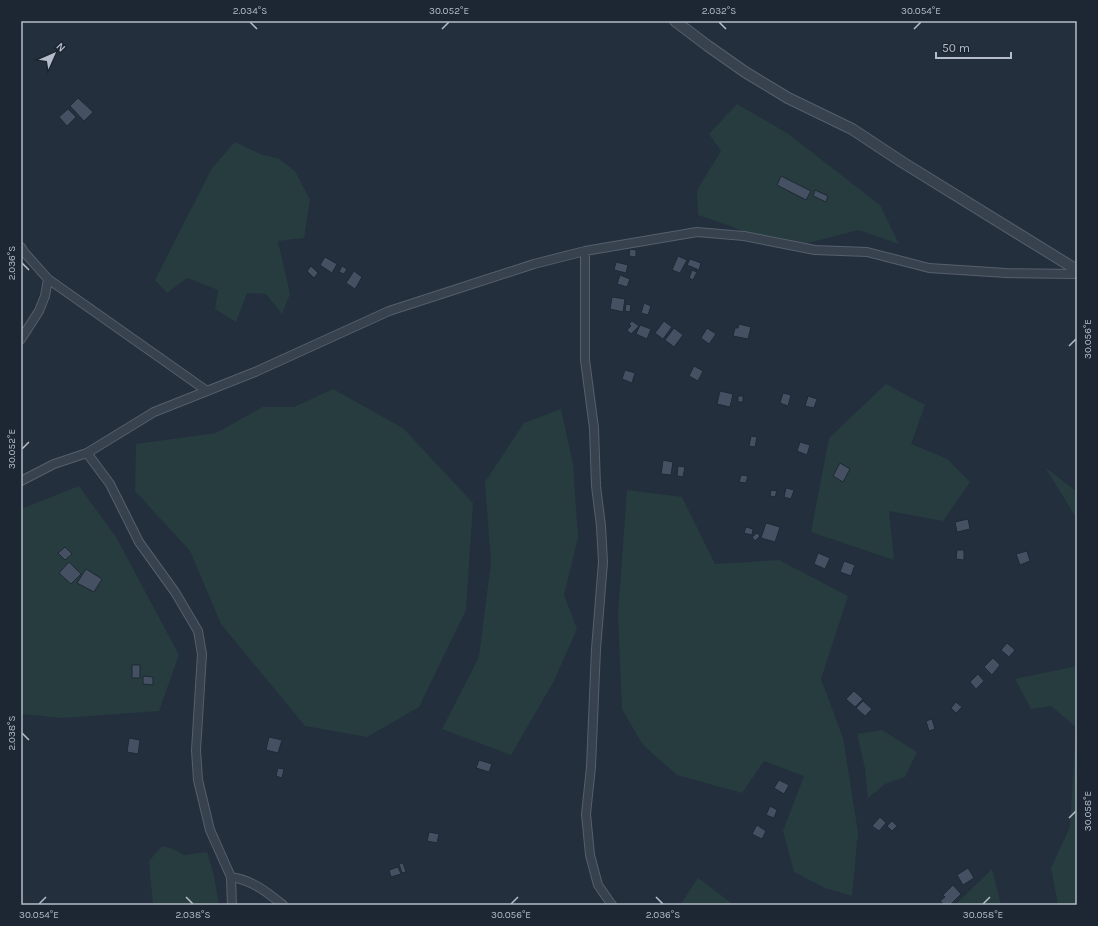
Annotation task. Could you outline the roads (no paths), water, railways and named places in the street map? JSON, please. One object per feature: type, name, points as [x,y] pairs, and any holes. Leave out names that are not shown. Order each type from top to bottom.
[{"type":"street","points":[[675,21],[745,72],[788,98],[852,129],[902,162],[1077,270]]},
{"type":"street","points":[[21,481],[54,464],[87,453],[154,412],[255,372],[388,311],[534,264],[585,251],[697,232],[744,236],[815,250],[867,252],[928,268],[1006,273],[1077,274]]},
{"type":"street","points":[[21,247],[48,279],[207,391]]},
{"type":"street","points":[[585,251],[585,360],[594,428],[596,486],[601,526],[603,562],[596,649],[591,767],[586,814],[590,855],[598,885],[612,905]]},
{"type":"street","points":[[21,339],[40,311],[45,296],[48,279]]},
{"type":"street","points":[[87,453],[110,484],[140,542],[175,592],[198,631],[202,654],[196,750],[198,780],[210,830],[231,877],[232,905]]},
{"type":"street","points":[[231,877],[255,884],[283,905]]}]
